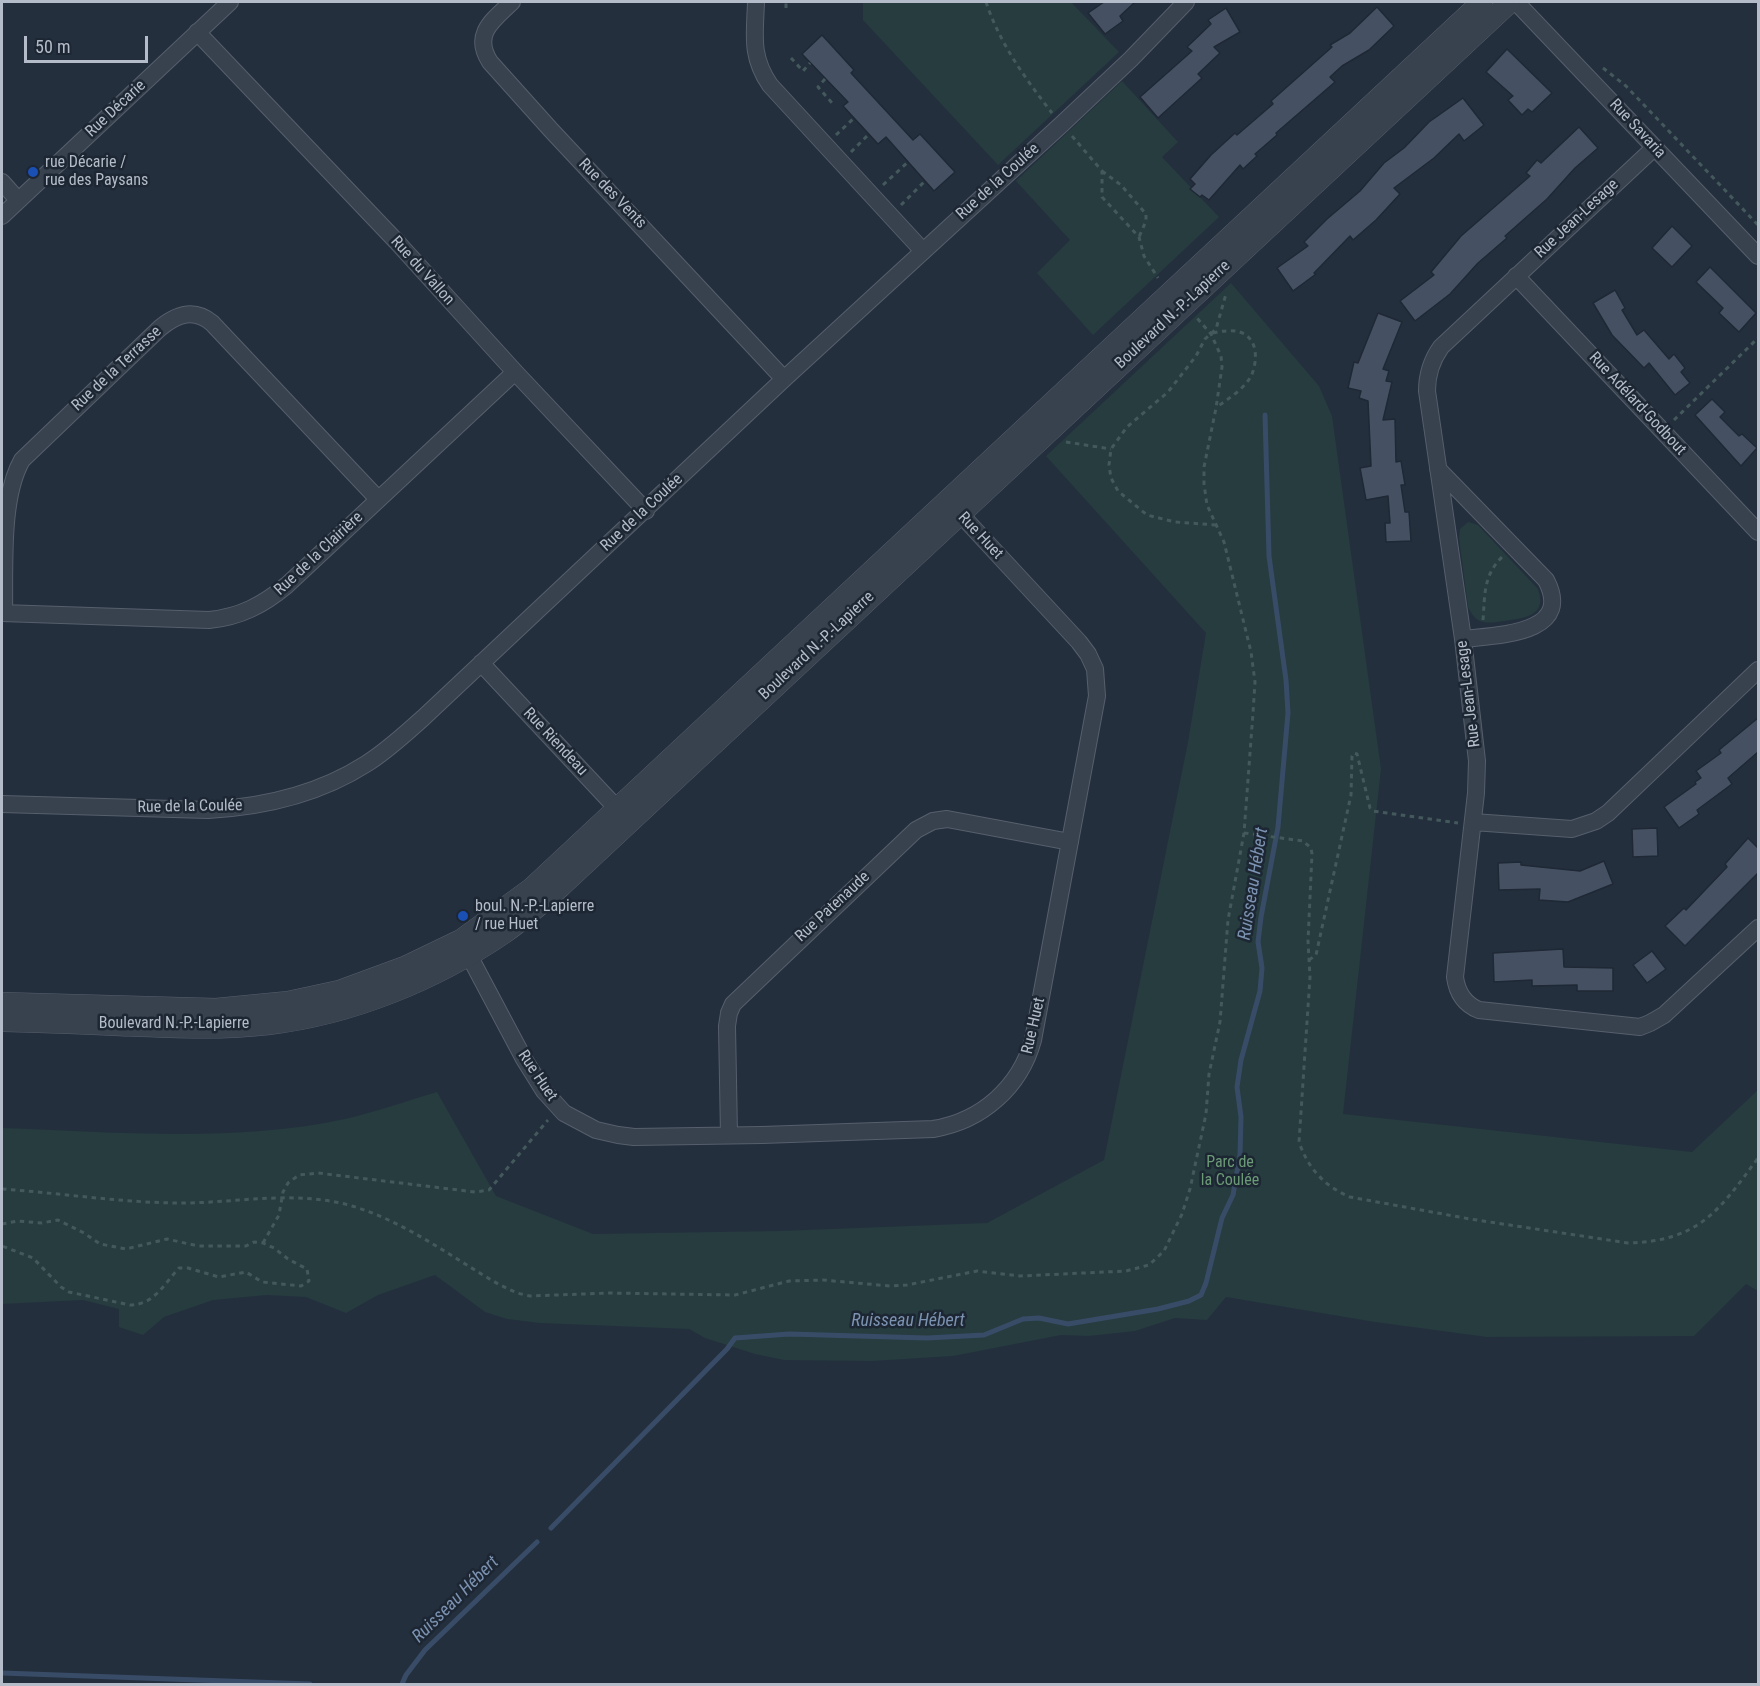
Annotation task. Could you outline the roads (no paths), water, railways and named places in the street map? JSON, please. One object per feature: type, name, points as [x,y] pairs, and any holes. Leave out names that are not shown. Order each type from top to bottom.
[{"type":"street","name":"Rue Décarie","points":[[2,216],[230,2]]},
{"type":"street","name":"Rue des Vents","points":[[512,2],[493,20],[485,32],[484,51],[490,62],[784,379]]},
{"type":"street","points":[[756,2],[755,44],[759,68],[770,85],[923,251]]},
{"type":"street","name":"Rue de la Coulée","points":[[2,804],[208,810],[262,804],[298,795],[338,779],[376,758],[415,725],[784,379],[1131,59],[1186,2]]},
{"type":"street","name":"Boulevard N.-P.-Lapierre","points":[[954,507],[1482,2]]},
{"type":"street","name":"Boulevard N.-P.-Lapierre","points":[[2,1021],[221,1027],[292,1020],[363,1003],[434,974],[532,888],[623,815],[954,507],[1510,2]]},
{"type":"street","name":"Rue Savaria","points":[[1516,2],[1758,256]]},
{"type":"street","name":"Rue du Vallon","points":[[197,32],[397,242],[515,372],[646,510]]},
{"type":"street","name":"Rue Jean-Lesage","points":[[1654,148],[1440,347],[1431,363],[1427,391],[1463,639],[1477,761],[1466,822],[1455,977],[1462,997],[1476,1009],[1634,1027],[1645,1025],[1664,1015],[1758,928]]},
{"type":"street","points":[[2,182],[18,200]]},
{"type":"street","name":"Rue Adélard-Godbout","points":[[1516,276],[1758,532]]},
{"type":"street","name":"Rue de la Terrasse","points":[[3,613],[9,491],[22,460],[160,328],[182,314],[198,315],[212,323],[378,499]]},
{"type":"street","name":"Rue de la Clairière","points":[[3,613],[201,620],[235,616],[246,612],[271,599],[515,372]]},
{"type":"street","points":[[1438,469],[1546,580],[1551,594],[1550,612],[1545,620],[1536,626],[1520,631],[1463,639]]},
{"type":"street","name":"Rue Huet","points":[[465,947],[533,1076],[551,1099],[564,1113],[583,1124],[618,1135],[634,1137],[933,1129],[957,1124],[993,1103],[1023,1067],[1030,1050],[1097,696],[1095,669],[1079,642],[954,507]]},
{"type":"street","name":"Rue Riendeau","points":[[481,663],[623,815]]},
{"type":"street","points":[[1466,822],[1572,829],[1596,821],[1608,813],[1758,670]]},
{"type":"street","name":"Rue Patenaude","points":[[729,1135],[727,1026],[733,1004],[916,830],[933,821],[955,819],[1070,842]]},
{"type":"street","name":"Boulevard N.-P.-Lapierre","points":[[2,1003],[216,1009],[277,1004],[339,991],[465,947]]},
{"type":"waterway","name":"Ruisseau Hébert","points":[[551,1528],[727,1349],[735,1338],[789,1334],[927,1338],[984,1335],[1023,1319],[1039,1318],[1068,1324],[1158,1309],[1189,1301],[1201,1295],[1222,1218],[1233,1195],[1240,1155],[1241,1117],[1237,1087],[1241,1060],[1260,991],[1262,968],[1258,942],[1278,827],[1288,713],[1286,680],[1269,556],[1265,415]]},
{"type":"waterway","name":"Ruisseau Hébert","points":[[402,1684],[425,1650],[537,1542]]},
{"type":"waterway","points":[[2,1673],[310,1684]]},
{"type":"place","name":"rue Décarie / rue des Paysans","points":[[33,172]]},
{"type":"place","name":"boul. N.-P.-Lapierre / rue Huet","points":[[463,916]]},
{"type":"park label","name":"Parc de la Coulée","points":[[1230,1172]]}]
